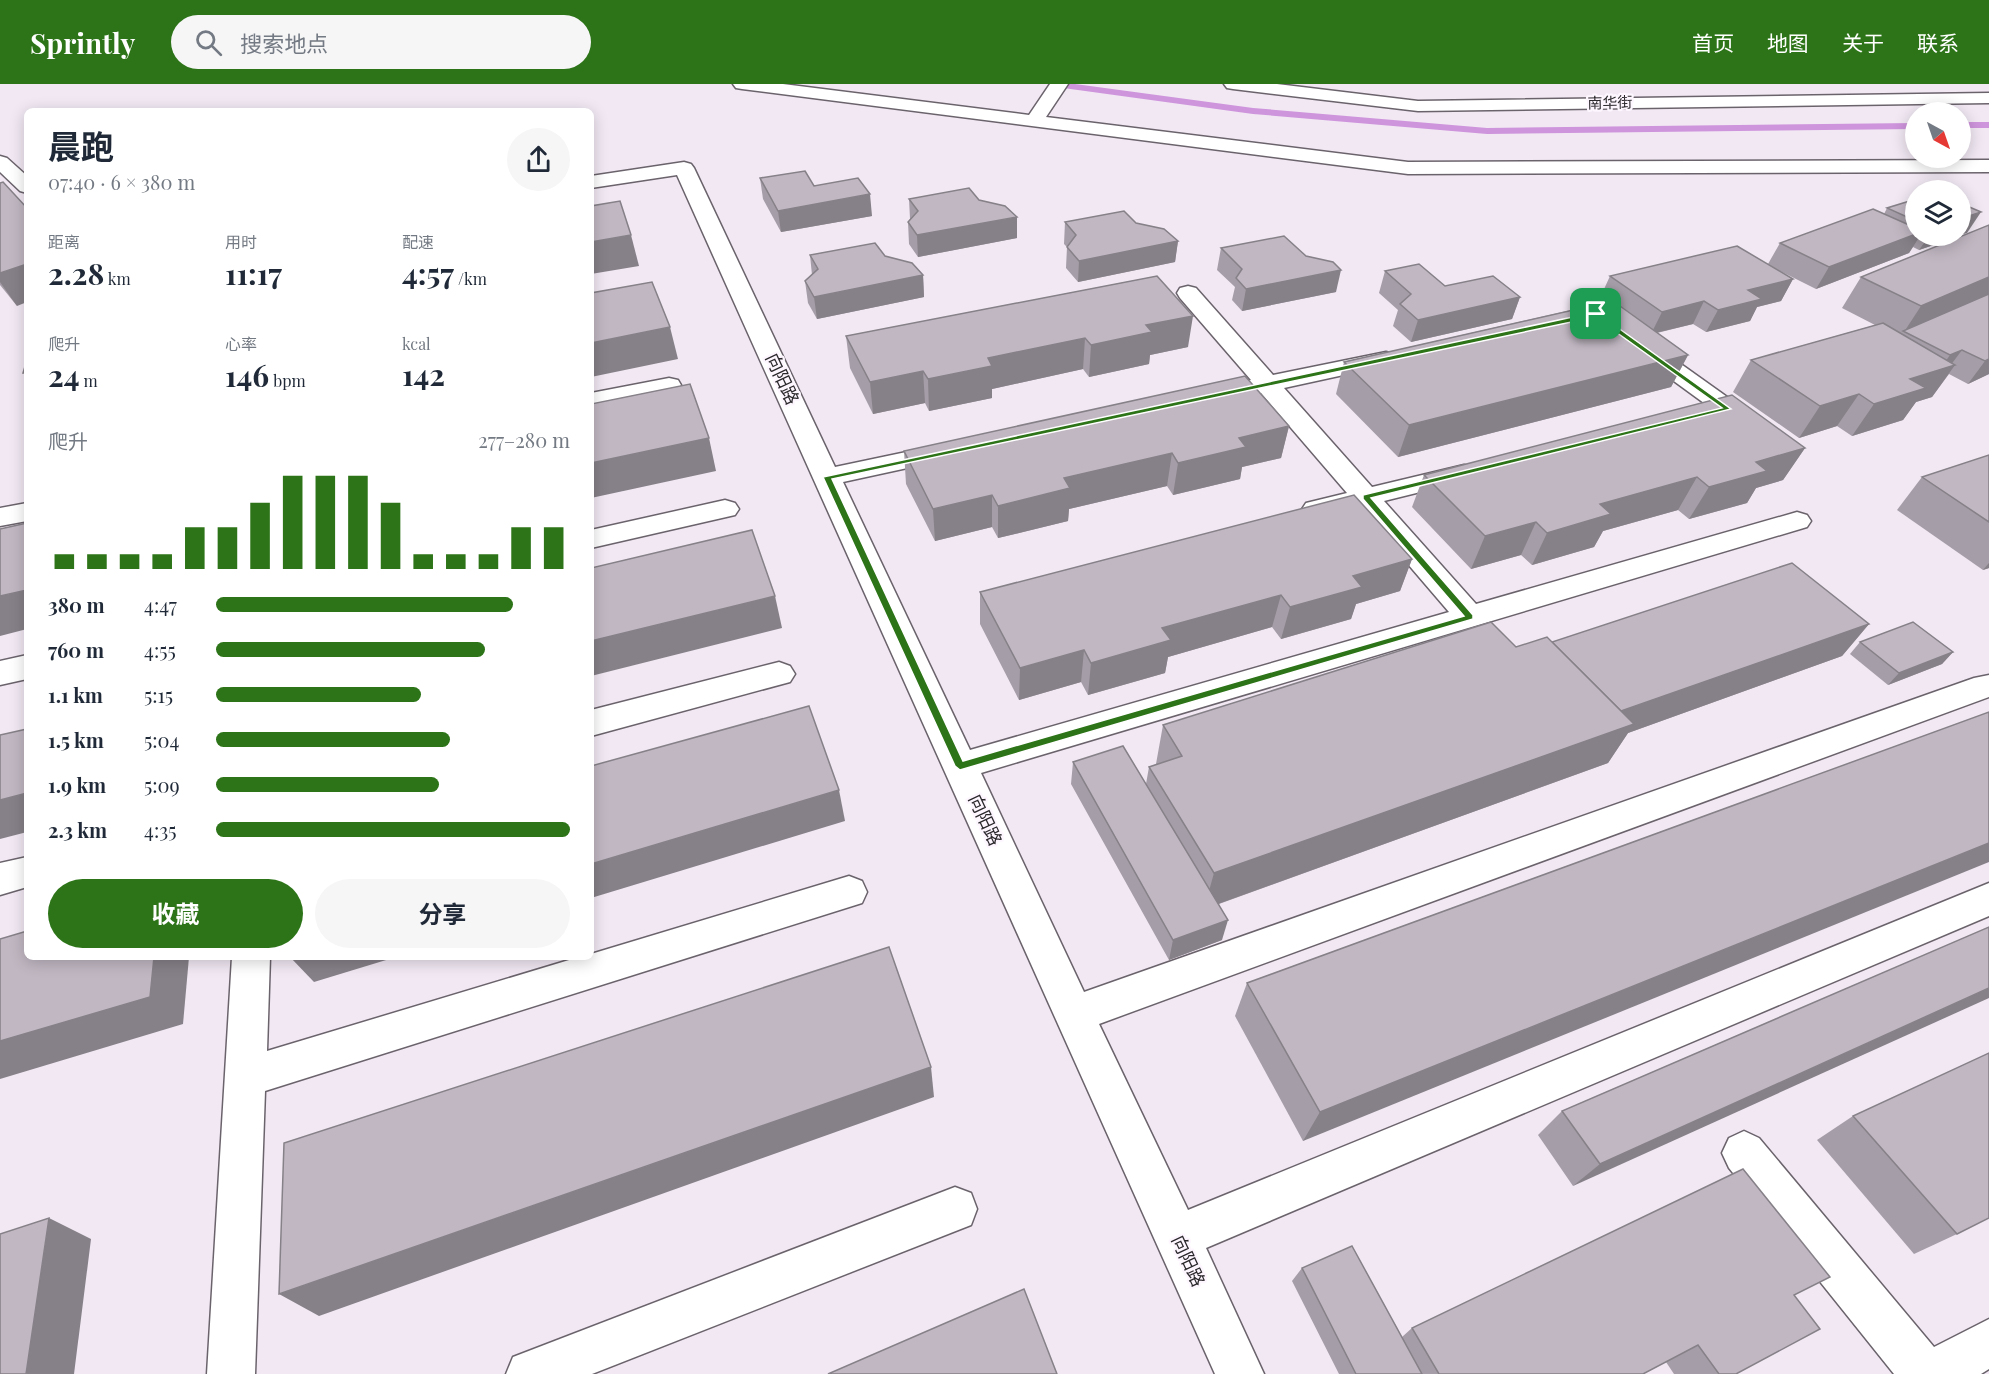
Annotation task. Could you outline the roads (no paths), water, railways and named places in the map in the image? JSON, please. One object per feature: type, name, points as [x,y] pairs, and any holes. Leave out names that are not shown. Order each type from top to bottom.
[{"type":"street","points":[[742,84],[1408,168],[1989,166]]},
{"type":"street","points":[[1034,121],[1059,84]]},
{"type":"street","name":"南华街","points":[[1233,84],[1418,106],[1989,98]]},
{"type":"street","points":[[0,162],[24,184]]},
{"type":"street","name":"向阳路","points":[[594,182],[684,168],[1240,1374]]},
{"type":"street","points":[[1188,293],[1470,617]]},
{"type":"street","points":[[1624,334],[1728,409],[1694,417]]},
{"type":"street","points":[[1186,401],[1403,355]]},
{"type":"street","points":[[594,399],[669,385]]},
{"type":"street","points":[[827,477],[966,448]]},
{"type":"street","points":[[1286,517],[1490,467]]},
{"type":"street","points":[[594,538],[725,509]]},
{"type":"street","points":[[0,517],[24,513]]},
{"type":"street","points":[[960,766],[1797,521]]},
{"type":"street","points":[[0,673],[24,668]]},
{"type":"street","points":[[594,722],[779,674]]},
{"type":"street","points":[[1075,1014],[1985,686]]},
{"type":"street","points":[[0,879],[24,873]]},
{"type":"street","points":[[246,1077],[849,892]]},
{"type":"street","points":[[1177,1237],[1989,899]]},
{"type":"street","points":[[231,1374],[251,960]]},
{"type":"street","points":[[1744,1152],[1924,1374]]},
{"type":"street","points":[[530,1374],[955,1209]]},
{"type":"street","points":[[1932,1374],[1989,1343]]},
{"type":"waterway","points":[[1056,84],[1253,111],[1487,131],[1905,126]]},
{"type":"waterway","points":[[1971,125],[1989,125]]}]
